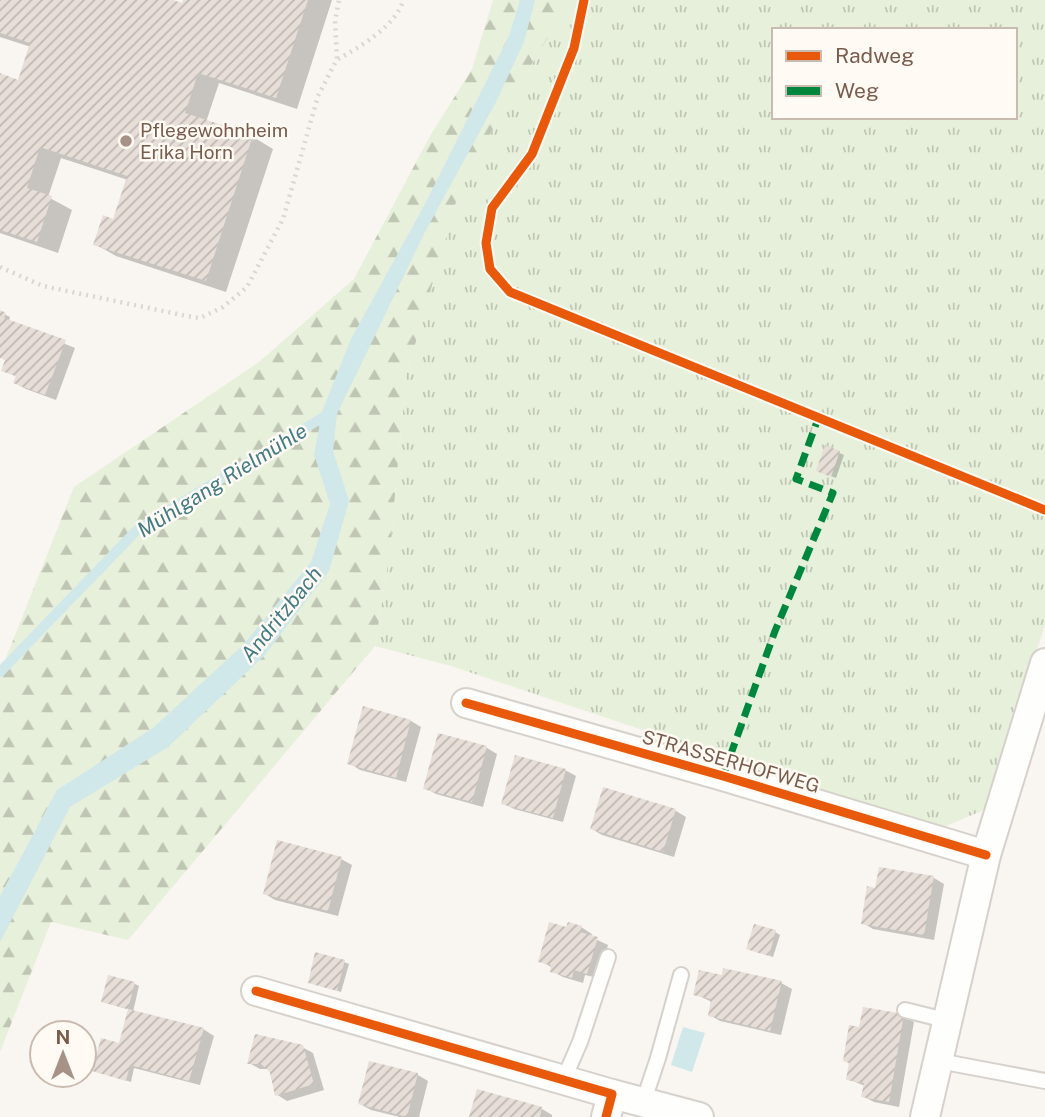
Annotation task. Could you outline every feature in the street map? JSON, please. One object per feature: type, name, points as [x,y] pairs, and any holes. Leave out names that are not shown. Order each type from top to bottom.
[{"type":"street","points":[[925,1117],[986,855],[1045,663]]},
{"type":"street","name":"STRASSERHOFWEG","points":[[466,702],[986,855]]},
{"type":"street","points":[[256,991],[563,1081],[609,1105],[643,1103],[699,1117]]},
{"type":"lane","points":[[563,1081],[580,1042],[608,957]]},
{"type":"lane","points":[[643,1103],[681,975]]},
{"type":"lane","points":[[905,1010],[949,1021]]},
{"type":"lane","points":[[939,1061],[1045,1081]]},
{"type":"path","points":[[0,267],[43,286],[187,316],[200,318],[223,307],[247,287],[284,219],[318,96],[337,59],[335,21],[339,0]]},
{"type":"path","points":[[337,59],[351,52],[391,22],[403,0]]},
{"type":"green space","points":[[493,0],[570,0],[462,181],[406,376],[390,549],[375,646],[128,940],[51,922],[0,1052],[0,673],[74,487],[259,362],[354,279],[430,136],[472,69]]},
{"type":"green space","points":[[570,0],[1045,0],[1045,625],[984,810],[939,829],[451,666],[375,646],[390,549],[406,376],[462,181]]},
{"type":"water","name":"Andritzbach","points":[[520,0],[535,0],[524,42],[496,102],[425,232],[337,414],[333,451],[349,501],[329,571],[264,656],[168,747],[70,807],[0,942],[0,896],[57,790],[153,728],[244,644],[311,562],[330,504],[314,454],[323,409],[351,339],[426,202],[509,36]]},
{"type":"water","points":[[683,1027],[705,1033],[692,1072],[671,1065]]},
{"type":"building","name":"Pflegewohnheim Erika Horn","points":[[0,0],[173,0],[182,3],[183,0],[308,0],[276,98],[198,73],[185,113],[253,135],[206,281],[93,245],[103,215],[113,219],[127,176],[40,147],[27,188],[52,196],[37,242],[0,230],[0,73],[18,80],[30,43],[0,33]]},
{"type":"building","points":[[0,310],[6,313],[4,318],[66,340],[45,395],[13,383],[16,376],[1,371],[5,360],[0,358]]},
{"type":"building","points":[[825,445],[840,451],[831,477],[816,471]]},
{"type":"building","points":[[363,706],[411,720],[396,778],[347,764]]},
{"type":"building","points":[[438,733],[487,746],[472,802],[423,789]]},
{"type":"building","points":[[515,755],[566,769],[553,818],[501,804]]},
{"type":"building","points":[[603,787],[676,809],[663,852],[590,829]]},
{"type":"building","points":[[277,840],[342,857],[328,911],[263,894]]},
{"type":"building","points":[[879,867],[934,876],[924,935],[861,924],[867,886],[875,888]]},
{"type":"building","points":[[549,922],[566,927],[568,922],[582,926],[580,932],[598,937],[587,974],[574,970],[572,978],[550,972],[551,965],[538,962]]},
{"type":"building","points":[[754,924],[776,930],[769,956],[746,949]]},
{"type":"building","points":[[315,952],[345,960],[337,991],[308,983]]},
{"type":"building","points":[[723,968],[782,981],[770,1031],[708,1016],[711,999],[693,995],[699,970],[722,975]]},
{"type":"building","points":[[108,975],[135,982],[128,1009],[101,1002]]},
{"type":"building","points":[[863,1007],[904,1014],[889,1102],[861,1097],[864,1083],[846,1080],[849,1063],[843,1061],[849,1025],[859,1027]]},
{"type":"building","points":[[128,1009],[204,1028],[189,1081],[130,1065],[126,1081],[98,1073],[101,1038],[119,1043]]},
{"type":"building","points":[[255,1034],[303,1045],[314,1084],[275,1096],[270,1072],[261,1064],[247,1064]]},
{"type":"building","points":[[369,1061],[418,1073],[407,1117],[358,1104]]},
{"type":"building","points":[[477,1089],[542,1107],[540,1117],[469,1117]]},
{"type":"waterway","name":"Mühlgang Rielmühle","points":[[0,672],[138,529],[330,413]]},
{"type":"marked path","points":[[723,776],[775,631],[833,493],[796,479],[819,416]]},
{"type":"cycle path","points":[[584,0],[574,48],[532,154],[492,208],[486,243],[490,269],[510,292],[1045,510]]},
{"type":"cycle path","points":[[466,703],[986,855]]},
{"type":"cycle path","points":[[256,991],[612,1094],[606,1117]]},
{"type":"place","name":"Pflegewohnheim Erika Horn","points":[[126,141]]}]
